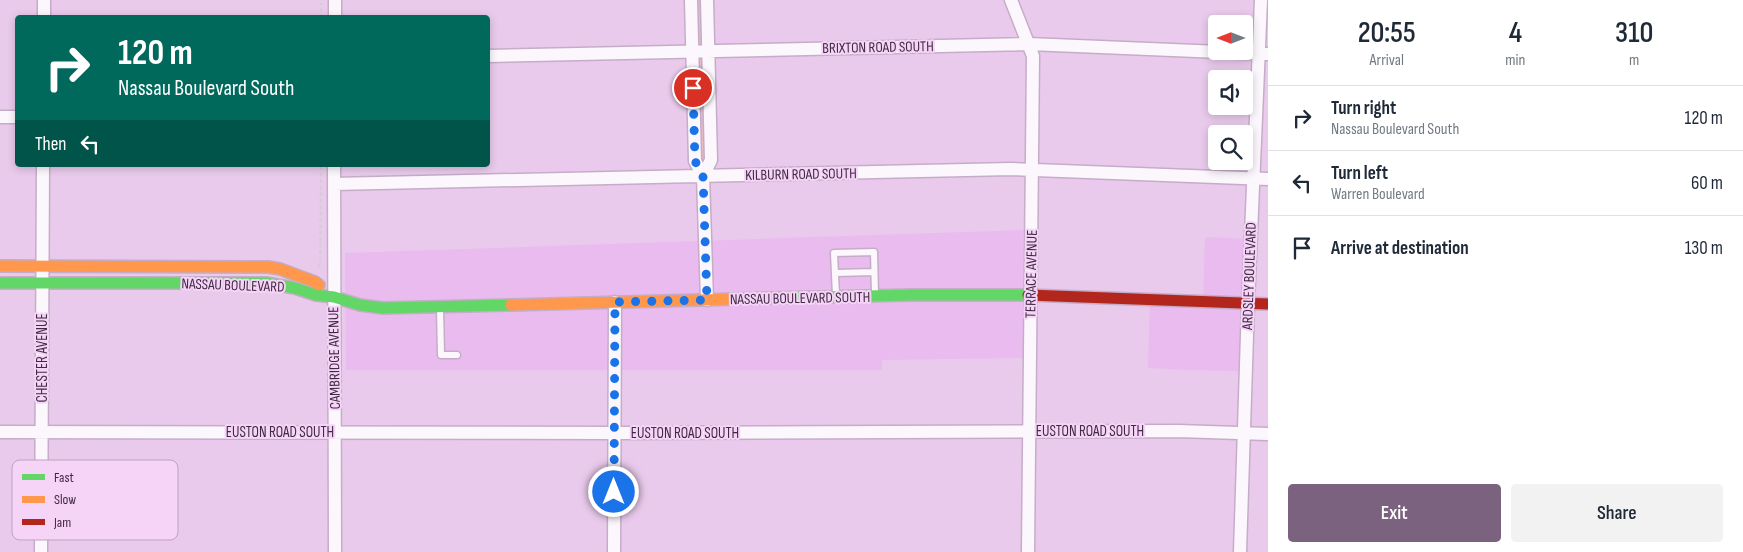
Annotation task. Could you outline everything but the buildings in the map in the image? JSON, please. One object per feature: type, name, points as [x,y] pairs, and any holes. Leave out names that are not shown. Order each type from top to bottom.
[{"type":"main road","name":"NASSAU BOULEVARD","points":[[0,266],[268,267],[280,269],[316,282],[334,297]]},
{"type":"main road","name":"NASSAU BOULEVARD","points":[[0,283],[266,283],[295,288],[316,295],[334,297]]},
{"type":"main road","name":"NASSAU BOULEVARD SOUTH","points":[[334,297],[348,303],[369,307],[440,307],[875,296],[1031,295],[1268,304]]},
{"type":"street","points":[[44,0],[44,15]]},
{"type":"street","points":[[335,0],[335,15]]},
{"type":"street","points":[[691,0],[695,161],[703,176]]},
{"type":"street","points":[[707,0],[710,160],[703,176],[707,300]]},
{"type":"street","name":"TERRACE AVENUE","points":[[1011,0],[1033,56],[1028,552]]},
{"type":"street","name":"ARDSLEY BOULEVARD","points":[[1240,552],[1253,178],[1263,54],[1261,0]]},
{"type":"street","name":"BRIXTON ROAD SOUTH","points":[[490,56],[1029,44],[1263,54]]},
{"type":"street","points":[[0,117],[15,117]]},
{"type":"street","name":"CHESTER AVENUE","points":[[42,460],[43,167]]},
{"type":"street","name":"CAMBRIDGE AVENUE","points":[[334,167],[335,552]]},
{"type":"street","name":"KILBURN ROAD SOUTH","points":[[334,184],[1010,169],[1268,179]]},
{"type":"street","points":[[614,552],[615,302]]},
{"type":"street","name":"EUSTON ROAD SOUTH","points":[[0,432],[614,433],[1178,431],[1268,434]]},
{"type":"lane","points":[[836,297],[834,253],[874,252],[875,296]]},
{"type":"lane","points":[[834,273],[874,272]]},
{"type":"lane","points":[[440,307],[441,355],[457,355]]},
{"type":"path","points":[[321,3],[321,15]]},
{"type":"path","points":[[312,267],[318,267],[320,264],[320,167]]},
{"type":"shaded area","points":[[691,0],[707,0],[711,160],[703,176],[695,161]]},
{"type":"shaded area","points":[[1023,230],[1023,358],[882,360],[882,370],[346,370],[345,253]]},
{"type":"shaded area","points":[[1205,237],[1249,239],[1245,371],[1148,368],[1150,302],[1203,304]]},
{"type":"traffic: fast","points":[[0,283],[266,283],[295,288],[316,295],[334,297],[360,305],[383,308],[511,305]]},
{"type":"traffic: fast","points":[[774,298],[1028,295]]},
{"type":"traffic: slow","points":[[0,266],[268,267],[280,269],[319,285]]},
{"type":"traffic: slow","points":[[511,305],[774,298]]},
{"type":"traffic: jam","points":[[1028,295],[1268,304]]},
{"type":"route","points":[[614,492],[615,302],[707,300],[703,176],[695,161],[693,88]]}]
